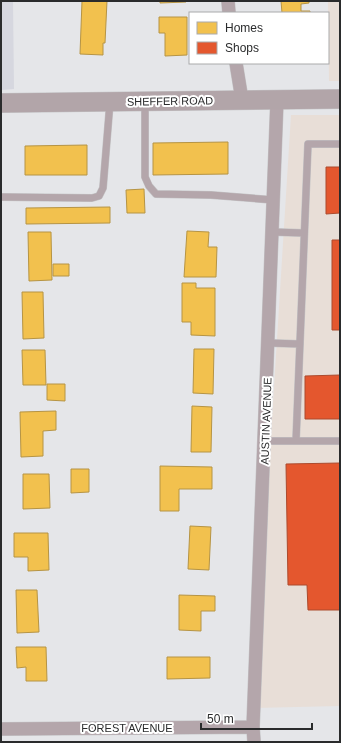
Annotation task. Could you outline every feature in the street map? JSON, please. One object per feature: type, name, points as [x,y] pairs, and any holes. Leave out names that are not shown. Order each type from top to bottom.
[{"type":"street","points":[[228,1],[230,12]]},
{"type":"street","points":[[236,64],[242,100]]},
{"type":"street","name":"SHEFFER ROAD","points":[[1,103],[340,99]]},
{"type":"street","name":"AUSTIN AVENUE","points":[[254,742],[253,727],[278,100]]},
{"type":"street","name":"FOREST AVENUE","points":[[1,729],[253,727]]},
{"type":"lane","points":[[145,101],[145,177],[149,186],[156,194],[211,195],[274,200]]},
{"type":"lane","points":[[1,197],[92,198],[99,196],[103,188],[110,102]]},
{"type":"lane","points":[[296,441],[308,144],[340,144]]},
{"type":"lane","points":[[273,232],[304,233]]},
{"type":"lane","points":[[269,343],[300,344]]},
{"type":"lane","points":[[265,441],[340,441]]},
{"type":"shaded area","points":[[1,1],[13,1],[14,89],[1,90]]},
{"type":"shaded area","points":[[328,1],[340,1],[340,81],[329,81]]},
{"type":"shaded area","points":[[291,115],[340,115],[340,706],[254,708]]},
{"type":"building: Homes","points":[[82,1],[107,1],[103,55],[80,54]]},
{"type":"building: Homes","points":[[160,1],[186,1],[186,2],[160,3]]},
{"type":"building: Homes","points":[[281,1],[309,1],[309,3],[301,4],[301,11],[310,12],[282,12]]},
{"type":"building: Homes","points":[[159,17],[187,17],[187,55],[165,56],[165,33],[159,33]]},
{"type":"building: Homes","points":[[228,142],[228,174],[153,175],[153,143]]},
{"type":"building: Homes","points":[[87,145],[87,175],[25,175],[25,146]]},
{"type":"building: Homes","points":[[144,189],[145,213],[127,213],[126,190]]},
{"type":"building: Homes","points":[[110,207],[110,223],[26,224],[26,208]]},
{"type":"building: Homes","points":[[187,231],[209,232],[208,247],[217,247],[216,277],[184,277]]},
{"type":"building: Homes","points":[[28,232],[51,232],[52,280],[29,281]]},
{"type":"building: Homes","points":[[53,264],[69,264],[69,276],[53,276]]},
{"type":"building: Homes","points":[[182,283],[196,283],[196,288],[215,288],[215,336],[191,335],[191,322],[182,322]]},
{"type":"building: Homes","points":[[22,292],[43,292],[44,338],[23,339]]},
{"type":"building: Homes","points":[[194,349],[214,349],[213,394],[193,393]]},
{"type":"building: Homes","points":[[22,350],[45,350],[46,385],[23,385]]},
{"type":"building: Homes","points":[[47,384],[65,384],[65,401],[47,400]]},
{"type":"building: Homes","points":[[192,406],[212,407],[211,452],[191,452]]},
{"type":"building: Homes","points":[[56,411],[56,430],[43,431],[43,456],[21,457],[20,412]]},
{"type":"building: Homes","points":[[160,466],[212,467],[212,489],[179,489],[179,511],[160,511]]},
{"type":"building: Homes","points":[[71,469],[89,469],[89,492],[71,493]]},
{"type":"building: Homes","points":[[23,474],[49,474],[50,508],[23,509]]},
{"type":"building: Homes","points":[[190,526],[211,527],[209,570],[188,569]]},
{"type":"building: Homes","points":[[14,533],[48,533],[49,570],[28,571],[28,557],[14,557]]},
{"type":"building: Homes","points":[[16,590],[37,590],[39,632],[17,633]]},
{"type":"building: Homes","points":[[179,595],[215,596],[215,611],[201,611],[201,631],[179,630]]},
{"type":"building: Homes","points":[[16,647],[46,647],[47,681],[26,681],[26,667],[17,668]]},
{"type":"building: Homes","points":[[167,657],[210,657],[210,678],[167,679]]},
{"type":"building: Shops","points":[[326,167],[340,167],[340,213],[326,214]]},
{"type":"building: Shops","points":[[332,240],[340,240],[340,330],[332,330]]},
{"type":"building: Shops","points":[[340,375],[340,419],[305,419],[305,376]]},
{"type":"building: Shops","points":[[340,463],[340,610],[308,610],[307,585],[288,585],[286,464]]}]
